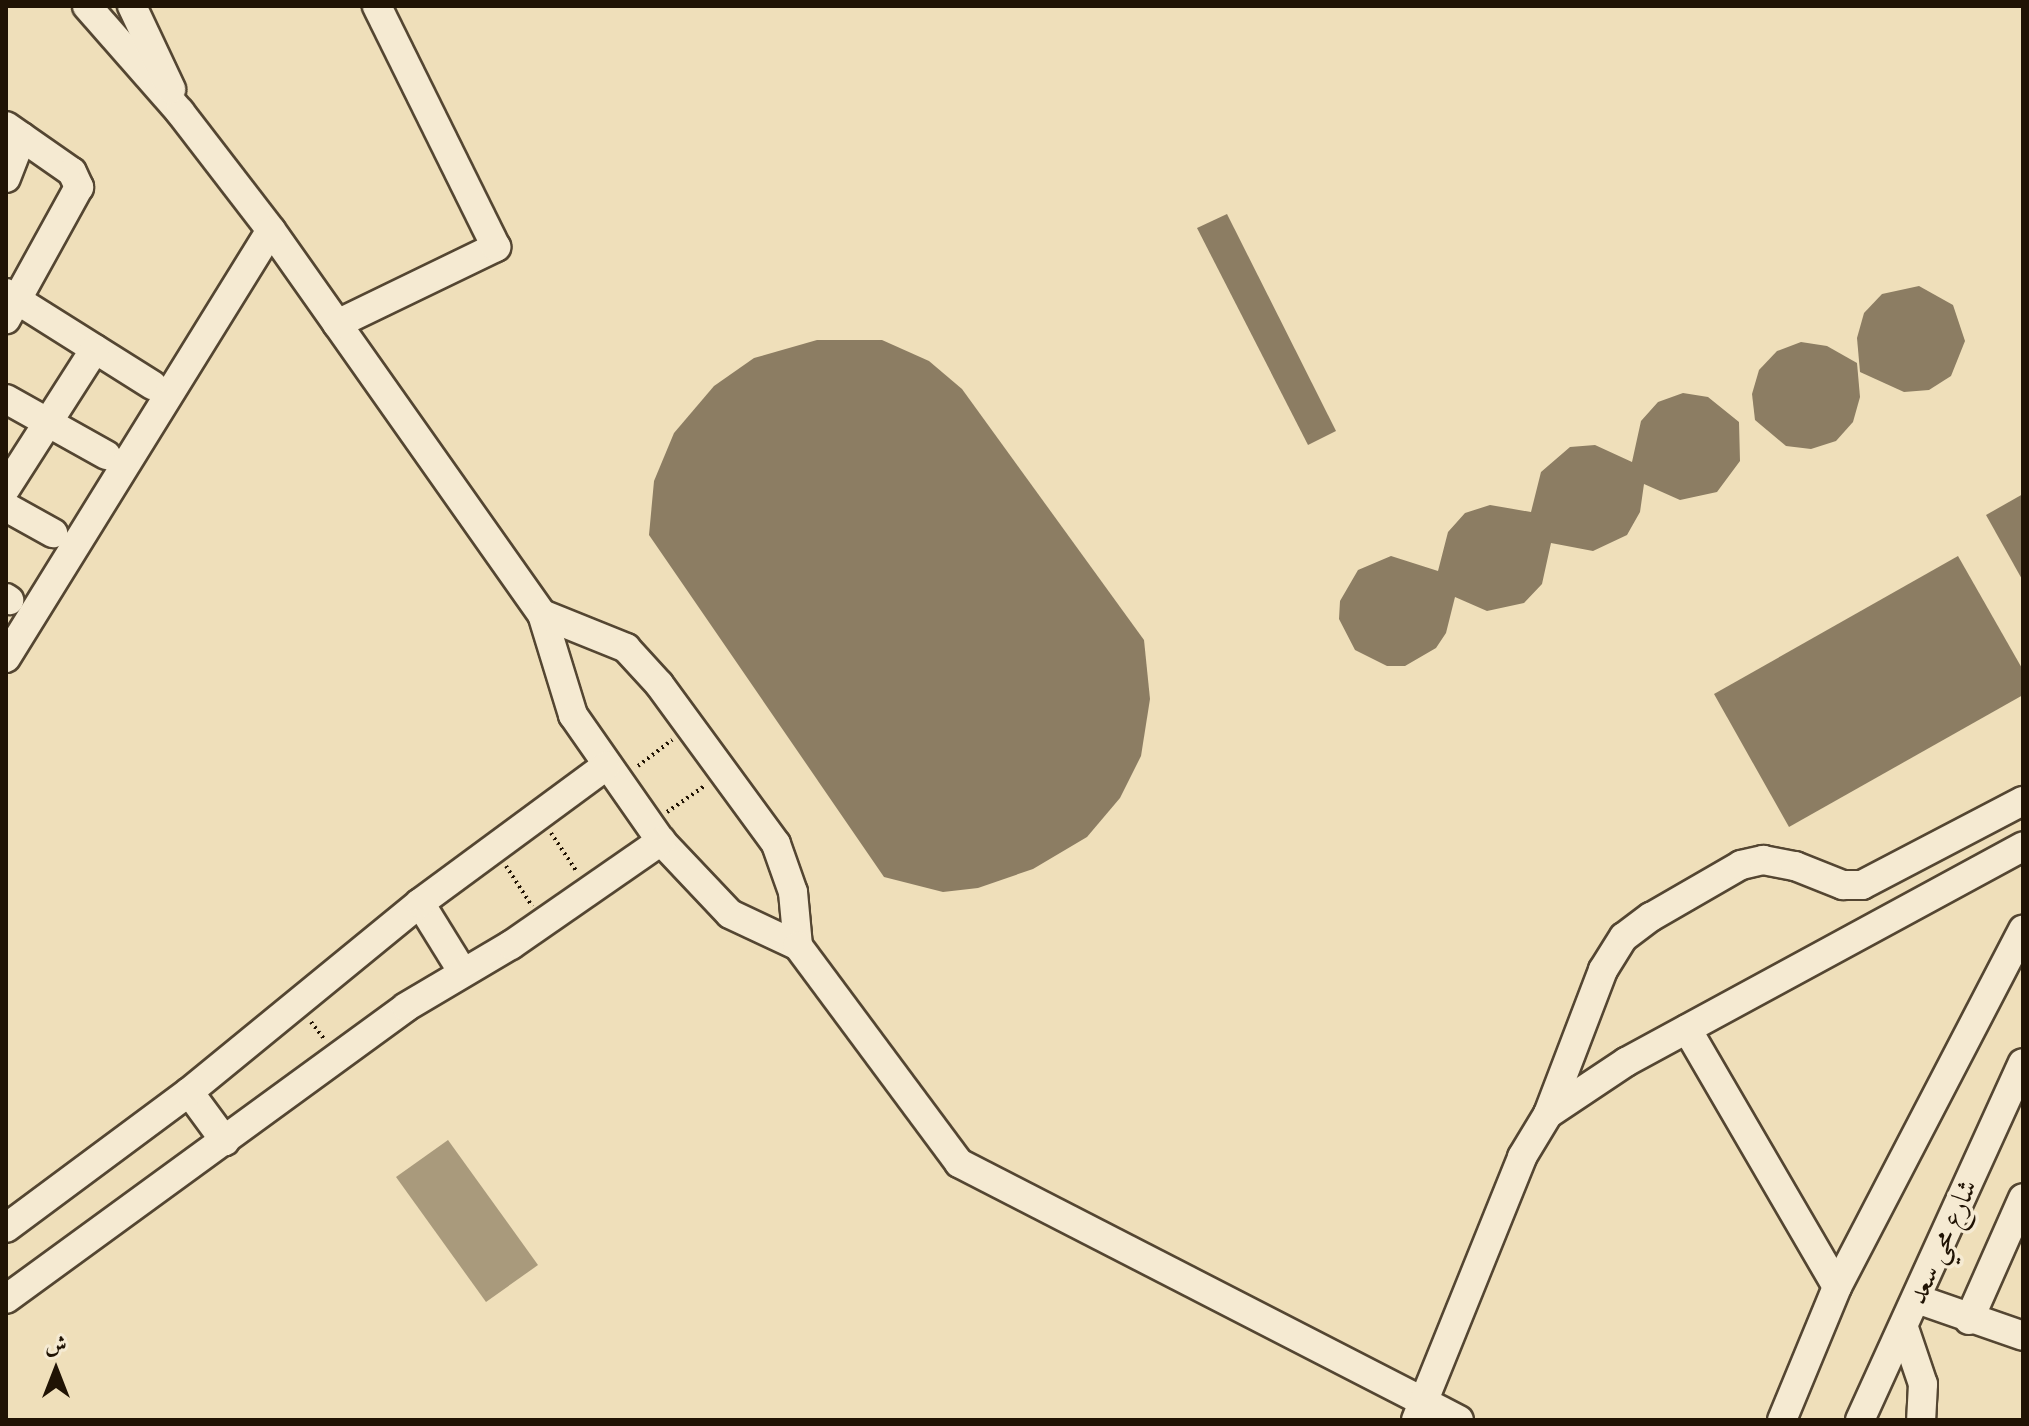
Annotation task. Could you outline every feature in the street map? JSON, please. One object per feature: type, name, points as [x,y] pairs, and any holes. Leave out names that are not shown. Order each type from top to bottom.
[{"type":"street","points":[[87,6],[180,112],[271,230],[542,614],[561,690],[612,774],[655,833],[730,914],[798,946],[959,1163],[1419,1412],[1459,1420]]},
{"type":"street","points":[[132,6],[180,112]]},
{"type":"street","points":[[337,324],[496,247],[377,6]]},
{"type":"street","points":[[6,178],[14,132],[72,172],[78,192],[10,304],[95,349],[152,385]]},
{"type":"street","points":[[6,658],[271,230]]},
{"type":"street","points":[[6,488],[95,349]]},
{"type":"street","points":[[6,399],[106,455]]},
{"type":"street","points":[[6,507],[53,533]]},
{"type":"street","points":[[542,614],[626,648],[690,727],[776,844],[793,892],[798,946]]},
{"type":"street","points":[[6,1228],[189,1092],[420,903],[493,848],[539,815],[612,774]]},
{"type":"street","points":[[1419,1412],[1522,1157],[1548,1114],[1603,970],[1624,937],[1651,917],[1741,865],[1763,860],[1795,866],[1843,885],[1862,885],[2023,801]]},
{"type":"street","points":[[8,1294],[462,971],[543,923],[589,891],[655,833]]},
{"type":"street","points":[[1548,1114],[1687,1029],[2023,846]]},
{"type":"street","points":[[420,903],[462,971]]},
{"type":"street","points":[[1782,1420],[1837,1287],[2023,929]]},
{"type":"street","points":[[1687,1029],[1837,1287]]},
{"type":"street","name":"شارع محي سعد","points":[[1860,1420],[2023,1063]]},
{"type":"street","points":[[189,1092],[225,1141]]},
{"type":"street","points":[[1969,1320],[2023,1198]]},
{"type":"street","points":[[1917,1299],[1969,1320],[2023,1336]]},
{"type":"street","points":[[1904,1328],[1923,1384],[1921,1420]]},
{"type":"path","points":[[612,774],[690,727]]},
{"type":"path","points":[[655,833],[724,773]]},
{"type":"path","points":[[539,815],[589,891]]},
{"type":"path","points":[[493,848],[543,923]]},
{"type":"path","points":[[297,1004],[338,1058]]},
{"type":"shaded area","points":[[448,1140],[538,1265],[486,1302],[396,1177]]},
{"type":"building","points":[[1227,214],[1336,431],[1308,445],[1197,228]]},
{"type":"building","points":[[1919,286],[1953,305],[1965,341],[1951,376],[1929,390],[1904,392],[1860,372],[1857,338],[1864,313],[1882,294]]},
{"type":"building","points":[[817,340],[882,340],[929,361],[962,389],[1144,640],[1150,699],[1141,756],[1120,798],[1087,837],[1033,869],[978,888],[943,892],[884,877],[649,535],[654,481],[674,433],[714,386],[754,358]]},
{"type":"building","points":[[1801,342],[1827,346],[1857,363],[1860,397],[1853,422],[1836,441],[1811,449],[1786,446],[1755,420],[1752,394],[1759,370],[1777,351]]},
{"type":"building","points":[[1683,393],[1708,397],[1739,422],[1740,461],[1717,492],[1680,500],[1644,484],[1640,512],[1627,535],[1593,551],[1551,543],[1542,584],[1524,603],[1487,611],[1455,597],[1446,633],[1436,648],[1405,666],[1387,666],[1355,650],[1339,619],[1340,601],[1358,570],[1391,556],[1438,571],[1448,532],[1465,513],[1490,505],[1531,512],[1541,472],[1570,447],[1595,445],[1632,462],[1641,421],[1658,402]]},
{"type":"building","points":[[2023,494],[2023,581],[1986,515]]},
{"type":"building","points":[[1958,556],[2023,670],[2023,695],[1789,827],[1714,694]]}]
